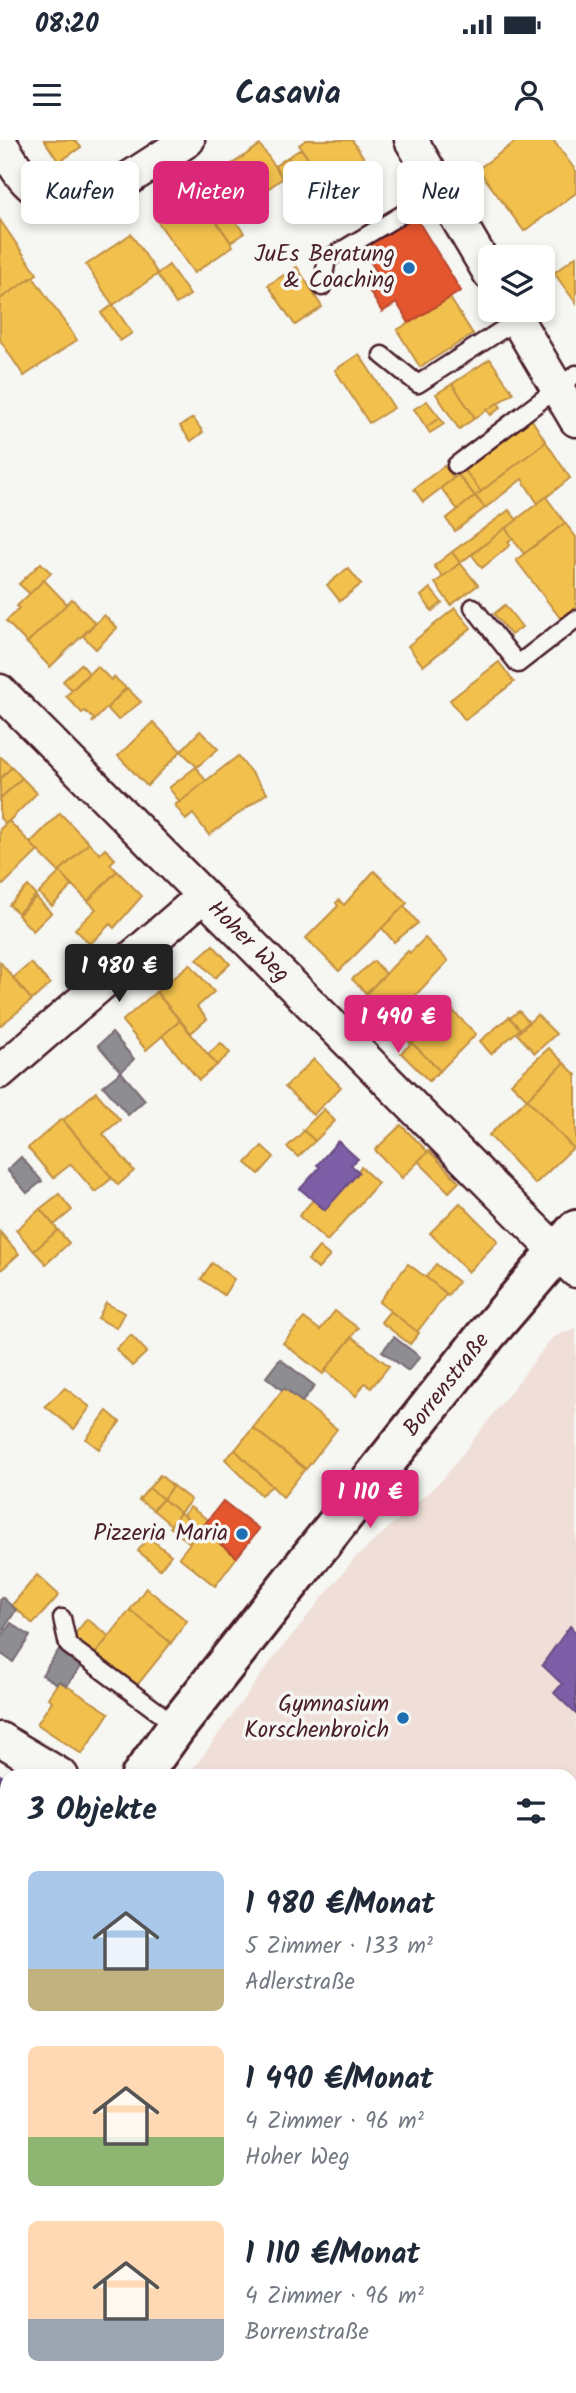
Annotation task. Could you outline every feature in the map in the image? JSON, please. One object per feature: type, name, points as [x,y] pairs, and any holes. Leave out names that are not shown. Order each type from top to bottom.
[{"type":"main road","name":"Borrenstraße","points":[[146,1769],[177,1726],[486,1335],[569,1251]]},
{"type":"street","points":[[0,143],[26,181],[34,188],[56,199],[78,202],[105,194],[188,140]]},
{"type":"street","points":[[411,140],[423,161]]},
{"type":"street","points":[[460,224],[478,254]]},
{"type":"street","points":[[520,322],[566,381],[576,420]]},
{"type":"street","name":"Hoher Weg","points":[[0,691],[203,896],[569,1251]]},
{"type":"street","points":[[0,1072],[203,896]]},
{"type":"street","points":[[0,1739],[50,1769]]},
{"type":"lane","points":[[322,287],[327,259],[397,217]]},
{"type":"lane","points":[[382,355],[418,384],[504,322]]},
{"type":"lane","points":[[456,465],[566,381]]},
{"type":"lane","points":[[473,607],[518,664],[576,619]]},
{"type":"lane","points":[[62,1618],[68,1645],[177,1726]]},
{"type":"shaded area","name":"Gymnasium Korschenbroich","points":[[576,1328],[576,1769],[193,1769],[272,1660],[354,1559],[444,1478],[552,1338]]},
{"type":"building: Wohnen","points":[[44,140],[74,140],[81,147],[60,161]]},
{"type":"building: Wohnen","points":[[306,140],[352,140],[364,158],[360,161],[310,161],[299,145]]},
{"type":"building: Wohnen","points":[[518,140],[553,140],[576,171],[576,193],[524,231],[484,177],[484,165]]},
{"type":"building: Wohnen","points":[[260,145],[283,178],[269,188],[269,161],[237,161]]},
{"type":"building: Wohnen","points":[[301,149],[310,161],[291,161],[288,157]]},
{"type":"building: Wohnen","points":[[288,157],[291,161],[283,161],[283,179],[275,166]]},
{"type":"building: Wohnen","points":[[0,220],[37,274],[0,299]]},
{"type":"building: Wohnen","points":[[159,224],[218,224],[233,246],[194,273]]},
{"type":"building: Wohnen","points":[[218,224],[238,224],[244,233],[231,242]]},
{"type":"building: Wohnen","points":[[131,234],[158,274],[113,305],[86,265]]},
{"type":"building: Wohnen","points":[[576,256],[576,303],[555,274]]},
{"type":"building: Wohnen","points":[[169,265],[190,295],[176,304],[157,274]]},
{"type":"building: Wohnen","points":[[297,267],[322,307],[295,325],[268,285]]},
{"type":"building: Wohnen","points":[[33,277],[77,340],[24,376],[0,340],[0,299]]},
{"type":"building: Wohnen","points":[[450,298],[473,334],[420,367],[397,330]]},
{"type":"building: Wohnen","points":[[113,305],[132,333],[120,341],[101,313]]},
{"type":"building: Wohnen","points":[[359,354],[394,408],[369,423],[335,370]]},
{"type":"building: Wohnen","points":[[490,359],[513,393],[475,418],[452,384]]},
{"type":"building: Wohnen","points":[[452,384],[475,418],[459,429],[436,394]]},
{"type":"building: Wohnen","points":[[427,401],[440,418],[426,427],[414,409]]},
{"type":"building: Wohnen","points":[[498,403],[501,407],[491,415],[487,410]]},
{"type":"building: Wohnen","points":[[530,417],[546,442],[481,492],[463,468]]},
{"type":"building: Wohnen","points":[[193,418],[203,432],[191,441],[180,426]]},
{"type":"building: Wohnen","points":[[440,418],[444,424],[430,433],[426,427]]},
{"type":"building: Wohnen","points":[[546,442],[570,478],[538,504],[522,479],[485,508],[475,496]]},
{"type":"building: Wohnen","points":[[444,466],[454,478],[423,502],[414,489]]},
{"type":"building: Wohnen","points":[[463,468],[481,492],[475,496],[457,473]]},
{"type":"building: Wohnen","points":[[458,475],[475,496],[458,510],[441,488]]},
{"type":"building: Wohnen","points":[[475,496],[485,508],[455,531],[446,519]]},
{"type":"building: Wohnen","points":[[546,497],[565,523],[524,554],[505,528]]},
{"type":"building: Wohnen","points":[[509,510],[517,520],[460,563],[452,552]]},
{"type":"building: Wohnen","points":[[565,523],[576,537],[576,607],[561,619],[516,560]]},
{"type":"building: Wohnen","points":[[505,528],[513,538],[508,542],[510,545],[482,568],[472,555]]},
{"type":"building: Wohnen","points":[[452,552],[460,563],[443,577],[434,566]]},
{"type":"building: Wohnen","points":[[41,563],[51,573],[30,594],[19,584]]},
{"type":"building: Wohnen","points":[[460,563],[478,585],[451,605],[435,583]]},
{"type":"building: Wohnen","points":[[348,568],[361,584],[340,601],[327,585]]},
{"type":"building: Wohnen","points":[[44,580],[67,604],[27,643],[6,621],[19,608],[17,606]]},
{"type":"building: Wohnen","points":[[430,588],[442,603],[432,611],[421,596]]},
{"type":"building: Wohnen","points":[[72,599],[95,623],[50,667],[27,643]]},
{"type":"building: Wohnen","points":[[505,605],[522,627],[511,635],[494,614]]},
{"type":"building: Wohnen","points":[[455,608],[471,628],[423,666],[408,646]]},
{"type":"building: Wohnen","points":[[104,615],[117,628],[96,649],[83,636]]},
{"type":"building: Wohnen","points":[[499,662],[514,682],[465,720],[450,700]]},
{"type":"building: Wohnen","points":[[81,664],[89,673],[72,690],[63,681]]},
{"type":"building: Wohnen","points":[[97,666],[111,680],[114,677],[126,688],[92,723],[94,719],[85,711],[82,713],[66,696]]},
{"type":"building: Wohnen","points":[[127,688],[141,702],[118,720],[107,708]]},
{"type":"building: Wohnen","points":[[153,722],[181,751],[147,786],[118,756]]},
{"type":"building: Wohnen","points":[[200,731],[218,749],[197,767],[181,751]]},
{"type":"building: Wohnen","points":[[238,756],[267,793],[209,835],[193,814],[186,820],[175,805]]},
{"type":"building: Wohnen","points":[[0,758],[12,767],[0,779]]},
{"type":"building: Wohnen","points":[[12,767],[22,778],[0,799],[0,779]]},
{"type":"building: Wohnen","points":[[196,767],[206,781],[180,802],[169,788]]},
{"type":"building: Wohnen","points":[[22,778],[37,793],[6,824],[0,818],[0,799]]},
{"type":"building: Wohnen","points":[[60,813],[89,843],[59,872],[30,843]]},
{"type":"building: Wohnen","points":[[9,821],[38,851],[3,885],[0,881],[0,829]]},
{"type":"building: Wohnen","points":[[89,843],[100,854],[105,849],[115,859],[110,864],[117,871],[88,901],[59,872]]},
{"type":"building: Wohnen","points":[[117,871],[142,896],[114,928],[110,924],[90,944],[75,929],[96,909],[88,901]]},
{"type":"building: Wohnen","points":[[374,871],[407,903],[339,971],[306,938],[338,906],[336,903],[339,900],[344,905]]},
{"type":"building: Wohnen","points":[[60,872],[72,886],[52,906],[39,893]]},
{"type":"building: Wohnen","points":[[28,886],[36,895],[18,913],[9,905]]},
{"type":"building: Wohnen","points":[[36,897],[51,913],[33,931],[18,915]]},
{"type":"building: Wohnen","points":[[404,906],[418,923],[394,942],[382,928]]},
{"type":"building: Wohnen","points":[[425,938],[448,961],[390,1022],[364,996],[408,951],[410,953]]},
{"type":"building: Wohnen","points":[[213,945],[230,964],[215,978],[197,959]]},
{"type":"building: Wohnen","points":[[374,961],[386,974],[366,993],[352,979]]},
{"type":"building: Wohnen","points":[[0,962],[32,1000],[0,1026]]},
{"type":"building: Wohnen","points":[[31,963],[50,984],[32,1000],[13,978]]},
{"type":"building: Wohnen","points":[[190,964],[214,992],[197,1007],[207,1019],[191,1033],[156,992]]},
{"type":"building: Wohnen","points":[[156,992],[180,1021],[146,1050],[122,1021]]},
{"type":"building: Wohnen","points":[[427,1006],[438,1016],[411,1044],[401,1033]]},
{"type":"building: Wohnen","points":[[448,1006],[476,1034],[440,1071],[412,1043]]},
{"type":"building: Wohnen","points":[[519,1011],[529,1022],[520,1029],[510,1018]]},
{"type":"building: Wohnen","points":[[537,1015],[556,1034],[535,1053],[517,1034]]},
{"type":"building: Wohnen","points":[[509,1017],[520,1029],[491,1054],[480,1041]]},
{"type":"building: Wohnen","points":[[180,1021],[217,1065],[199,1080],[162,1036]]},
{"type":"building: Wohnen","points":[[221,1043],[230,1053],[217,1065],[208,1054]]},
{"type":"building: Wohnen","points":[[412,1043],[440,1071],[429,1081],[401,1053]]},
{"type":"building: Wohnen","points":[[549,1048],[564,1063],[527,1099],[511,1083]]},
{"type":"building: Wohnen","points":[[314,1059],[341,1087],[313,1115],[285,1087]]},
{"type":"building: Wohnen","points":[[564,1063],[576,1075],[576,1146],[573,1148],[527,1099]]},
{"type":"building: Wohnen","points":[[96,1092],[120,1120],[103,1134],[134,1171],[118,1185],[63,1120]]},
{"type":"building: Wohnen","points":[[527,1099],[573,1148],[535,1184],[489,1135]]},
{"type":"building: Wohnen","points":[[324,1109],[335,1121],[315,1141],[303,1130]]},
{"type":"building: Wohnen","points":[[62,1119],[112,1178],[95,1192],[71,1164],[53,1178],[28,1148]]},
{"type":"building: Wohnen","points":[[401,1125],[428,1152],[402,1178],[375,1150]]},
{"type":"building: Wohnen","points":[[304,1131],[315,1141],[298,1157],[287,1147]]},
{"type":"building: Wohnen","points":[[262,1146],[274,1157],[259,1174],[246,1163]]},
{"type":"building: Wohnen","points":[[429,1151],[459,1182],[449,1192],[418,1161]]},
{"type":"building: Wohnen","points":[[361,1167],[378,1183],[327,1241],[299,1216],[313,1200],[325,1210]]},
{"type":"building: Wohnen","points":[[59,1194],[72,1210],[54,1225],[40,1209]]},
{"type":"building: Wohnen","points":[[460,1203],[498,1241],[468,1272],[430,1233]]},
{"type":"building: Wohnen","points":[[40,1209],[58,1230],[34,1251],[16,1230]]},
{"type":"building: Wohnen","points":[[58,1230],[69,1243],[46,1264],[34,1251]]},
{"type":"building: Wohnen","points":[[0,1232],[19,1254],[0,1271]]},
{"type":"building: Wohnen","points":[[319,1247],[330,1256],[318,1269],[308,1260]]},
{"type":"building: Wohnen","points":[[212,1263],[234,1279],[224,1295],[201,1279]]},
{"type":"building: Wohnen","points":[[408,1264],[447,1293],[417,1332],[379,1302]]},
{"type":"building: Wohnen","points":[[436,1264],[458,1282],[448,1295],[426,1277]]},
{"type":"building: Wohnen","points":[[106,1303],[124,1313],[116,1328],[98,1318]]},
{"type":"building: Wohnen","points":[[335,1311],[358,1328],[323,1374],[283,1343],[304,1318],[320,1330]]},
{"type":"building: Wohnen","points":[[390,1311],[419,1333],[410,1344],[381,1322]]},
{"type":"building: Wohnen","points":[[131,1335],[147,1352],[132,1366],[116,1349]]},
{"type":"building: Wohnen","points":[[352,1337],[389,1366],[371,1388],[365,1383],[356,1396],[325,1370]]},
{"type":"building: Wohnen","points":[[65,1388],[90,1407],[74,1429],[45,1406]]},
{"type":"building: Wohnen","points":[[284,1388],[337,1429],[306,1469],[253,1428]]},
{"type":"building: Wohnen","points":[[107,1411],[120,1422],[99,1449],[86,1439]]},
{"type":"building: Wohnen","points":[[253,1428],[305,1469],[283,1497],[235,1450]]},
{"type":"building: Wohnen","points":[[235,1450],[272,1486],[261,1495],[225,1459]]},
{"type":"building: Wohnen","points":[[160,1475],[173,1486],[163,1499],[149,1488]]},
{"type":"building: Wohnen","points":[[173,1486],[191,1500],[180,1513],[163,1499]]},
{"type":"building: Wohnen","points":[[149,1488],[163,1499],[153,1510],[139,1500]]},
{"type":"building: Wohnen","points":[[163,1499],[180,1513],[171,1525],[153,1510]]},
{"type":"building: Wohnen","points":[[190,1507],[208,1520],[201,1529],[183,1515]]},
{"type":"building: Wohnen","points":[[180,1513],[201,1529],[190,1543],[170,1527]]},
{"type":"building: Wohnen","points":[[201,1529],[237,1557],[215,1586],[179,1557]]},
{"type":"building: Wohnen","points":[[148,1537],[171,1555],[160,1569],[138,1551]]},
{"type":"building: Wohnen","points":[[37,1575],[59,1595],[33,1624],[12,1605]]},
{"type":"building: Wohnen","points":[[146,1588],[187,1621],[171,1643],[130,1610]]},
{"type":"building: Wohnen","points":[[130,1610],[171,1643],[134,1689],[93,1657]]},
{"type":"building: Wohnen","points":[[87,1619],[109,1636],[93,1657],[71,1639]]},
{"type":"building: Wohnen","points":[[59,1681],[109,1713],[82,1754],[37,1724],[52,1701],[48,1698]]},
{"type":"building: Handel","points":[[402,224],[420,224],[461,291],[409,323],[397,303],[382,312],[370,292],[384,283],[362,249]]},
{"type":"building: Handel","points":[[223,1501],[259,1529],[237,1557],[201,1529]]},
{"type":"building: Büros","points":[[338,1141],[358,1159],[351,1165],[359,1172],[325,1210],[300,1189]]},
{"type":"building: Büros","points":[[570,1626],[576,1633],[576,1714],[554,1693],[562,1684],[542,1665]]},
{"type":"building: Industrie","points":[[112,1033],[134,1059],[121,1072],[98,1045]]},
{"type":"building: Industrie","points":[[121,1072],[145,1100],[128,1115],[103,1086]]},
{"type":"building: Industrie","points":[[21,1157],[42,1181],[27,1193],[7,1170]]},
{"type":"building: Industrie","points":[[394,1337],[420,1357],[408,1371],[382,1351]]},
{"type":"building: Industrie","points":[[280,1359],[315,1386],[302,1402],[266,1377]]},
{"type":"building: Industrie","points":[[2,1597],[16,1610],[0,1635],[0,1600]]},
{"type":"building: Industrie","points":[[11,1623],[30,1636],[13,1662],[0,1653],[0,1639]]},
{"type":"building: Industrie","points":[[60,1648],[81,1666],[67,1686],[59,1681],[57,1684],[42,1675]]},
{"type":"place","name":"JuEs Beratung & Coaching","points":[[409,268]]},
{"type":"place","name":"Pizzeria Maria","points":[[242,1534]]},
{"type":"place","name":"Gymnasium Korschenbroich","points":[[403,1718]]}]
